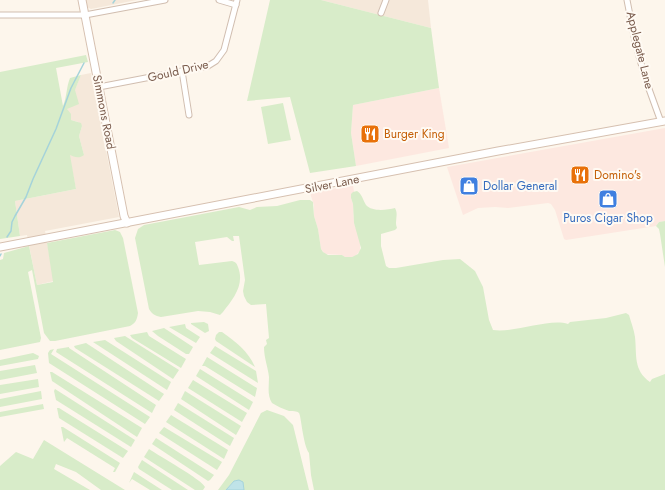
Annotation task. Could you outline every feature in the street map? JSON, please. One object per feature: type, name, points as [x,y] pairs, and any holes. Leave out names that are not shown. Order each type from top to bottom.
[{"type":"main road","name":"Simmons Road","points":[[82,0],[126,223]]},
{"type":"main road","name":"Silver Lane","points":[[0,247],[498,151],[663,121]]},
{"type":"street","points":[[0,15],[85,15],[165,0]]},
{"type":"street","points":[[219,0],[236,2]]},
{"type":"street","points":[[381,13],[386,0]]},
{"type":"street","name":"Applegate Lane","points":[[627,0],[635,41],[645,78],[663,121]]},
{"type":"street","name":"Gould Drive","points":[[99,87],[208,66],[222,55],[236,2]]},
{"type":"street","points":[[182,71],[189,115]]},
{"type":"shaded area","points":[[85,0],[137,0],[91,9],[87,7]]},
{"type":"shaded area","points":[[321,0],[428,0],[431,28]]},
{"type":"shaded area","points":[[91,73],[119,217],[45,231],[54,281],[37,285],[27,235],[20,236],[15,201],[76,189],[69,154],[84,155],[79,136],[82,126],[78,122],[71,120],[67,109],[81,75]]},
{"type":"shaded area","points":[[439,88],[449,148],[356,166],[351,133],[353,105]]},
{"type":"shaded area","points":[[665,128],[665,221],[659,222],[656,226],[566,240],[564,239],[555,210],[551,204],[548,203],[508,208],[478,208],[463,215],[447,167]]},
{"type":"shaded area","points":[[353,185],[354,192],[351,198],[353,204],[354,223],[360,240],[360,251],[352,257],[325,254],[321,249],[318,229],[314,216],[314,205],[310,193]]},
{"type":"green space","points":[[270,0],[321,0],[431,28],[439,88],[353,105],[351,133],[356,166],[310,173],[290,97],[247,101]]},
{"type":"green space","points":[[86,55],[88,62],[56,68],[63,106],[70,78],[81,75],[75,90],[79,104],[67,109],[71,114],[71,120],[81,123],[82,126],[79,136],[84,155],[75,157],[70,155],[76,189],[15,201],[20,236],[0,239],[0,72]]},
{"type":"green space","points":[[283,103],[291,140],[268,144],[261,107]]},
{"type":"green space","points":[[357,191],[366,205],[372,209],[380,210],[395,208],[397,228],[381,234],[381,246],[386,266],[389,268],[396,268],[443,260],[460,259],[475,271],[483,287],[489,320],[493,330],[512,329],[552,323],[568,324],[570,322],[606,318],[626,313],[629,315],[635,337],[638,367],[641,372],[650,382],[652,379],[665,374],[665,490],[314,490],[309,453],[305,444],[300,415],[296,411],[289,411],[272,403],[269,397],[269,377],[264,347],[267,344],[266,340],[269,338],[266,304],[251,305],[247,302],[244,296],[243,291],[245,280],[239,236],[233,236],[234,241],[227,237],[195,242],[199,265],[232,261],[238,266],[240,274],[239,286],[234,297],[223,312],[220,315],[198,311],[161,317],[151,312],[149,309],[135,238],[138,229],[144,225],[239,207],[250,210],[257,207],[277,206],[300,200],[310,200],[313,202],[314,216],[318,229],[321,249],[323,252],[328,255],[352,257],[358,254],[361,248],[354,223],[353,204],[351,198],[351,194]]},
{"type":"green space","points":[[665,221],[665,267],[659,229],[656,226],[659,222]]},
{"type":"green space","points":[[115,230],[120,232],[123,238],[138,313],[134,324],[50,341],[44,333],[32,270],[28,272],[41,338],[40,342],[0,350],[0,260],[3,259],[4,253],[29,246],[37,285],[53,282],[47,243]]},
{"type":"green space","points":[[204,322],[208,324],[209,331],[205,333],[191,324],[191,323]]},
{"type":"green space","points":[[185,324],[186,328],[200,337],[196,343],[169,327]]},
{"type":"green space","points":[[164,328],[193,347],[189,354],[186,354],[152,331]]},
{"type":"green space","points":[[147,332],[149,336],[186,359],[181,368],[132,338],[130,335]]},
{"type":"green space","points":[[219,332],[222,332],[241,347],[249,356],[255,367],[216,341],[216,335]]},
{"type":"green space","points":[[125,336],[179,370],[173,379],[116,341],[114,338]]},
{"type":"green space","points":[[105,340],[171,382],[167,390],[93,342]]},
{"type":"green space","points":[[86,343],[164,394],[159,401],[74,346]]},
{"type":"green space","points":[[215,346],[256,371],[258,383],[210,353]]},
{"type":"green space","points":[[69,347],[156,405],[152,413],[56,352],[57,349]]},
{"type":"green space","points":[[54,349],[51,354],[150,417],[145,424],[49,363],[48,353],[50,350]]},
{"type":"green space","points":[[33,353],[39,356],[38,359],[0,366],[0,360]]},
{"type":"green space","points":[[207,357],[257,388],[255,397],[205,366],[202,366]]},
{"type":"green space","points":[[35,365],[37,373],[0,380],[0,371]]},
{"type":"green space","points":[[200,369],[253,402],[249,410],[196,376]]},
{"type":"green space","points":[[50,372],[142,428],[137,437],[52,381]]},
{"type":"green space","points":[[38,379],[39,387],[0,394],[0,385]]},
{"type":"green space","points":[[193,380],[247,413],[242,422],[188,388]]},
{"type":"green space","points":[[55,389],[135,440],[131,447],[56,400]]},
{"type":"green space","points":[[41,391],[42,399],[0,407],[0,399]]},
{"type":"green space","points":[[185,391],[241,426],[236,435],[181,399]]},
{"type":"green space","points":[[178,403],[234,438],[230,446],[174,410]]},
{"type":"green space","points":[[43,404],[44,409],[0,417],[0,412]]},
{"type":"green space","points":[[57,408],[128,451],[123,458],[59,418]]},
{"type":"green space","points":[[267,410],[284,416],[293,425],[309,490],[244,490],[244,485],[236,480],[226,490],[218,490],[229,475],[261,413]]},
{"type":"green space","points":[[171,415],[228,450],[224,459],[166,422]]},
{"type":"green space","points":[[61,427],[120,463],[115,472],[113,472],[115,468],[67,438],[64,442]]},
{"type":"green space","points":[[164,427],[222,462],[217,470],[159,433]]},
{"type":"green space","points":[[156,438],[214,475],[208,481],[152,444]]},
{"type":"green space","points":[[44,440],[125,490],[101,490],[76,472],[56,464],[54,469],[90,490],[0,490],[0,466],[16,452],[33,459]]},
{"type":"green space","points":[[149,449],[202,483],[205,487],[203,490],[195,490],[144,457]]},
{"type":"green space","points":[[142,460],[188,490],[172,490],[139,469],[138,467]]},
{"type":"green space","points":[[134,472],[162,490],[150,490],[132,479],[129,483]]},
{"type":"water","points":[[239,480],[243,482],[244,490],[226,490],[234,481]]},
{"type":"waterway","points":[[7,237],[11,231],[12,222],[26,197],[56,129],[71,88],[84,63]]},
{"type":"place","name":"Burger King","points":[[370,134]]},
{"type":"place","name":"Domino's","points":[[580,175]]},
{"type":"place","name":"Dollar General","points":[[469,186]]},
{"type":"place","name":"Puros Cigar Shop","points":[[608,199]]}]
